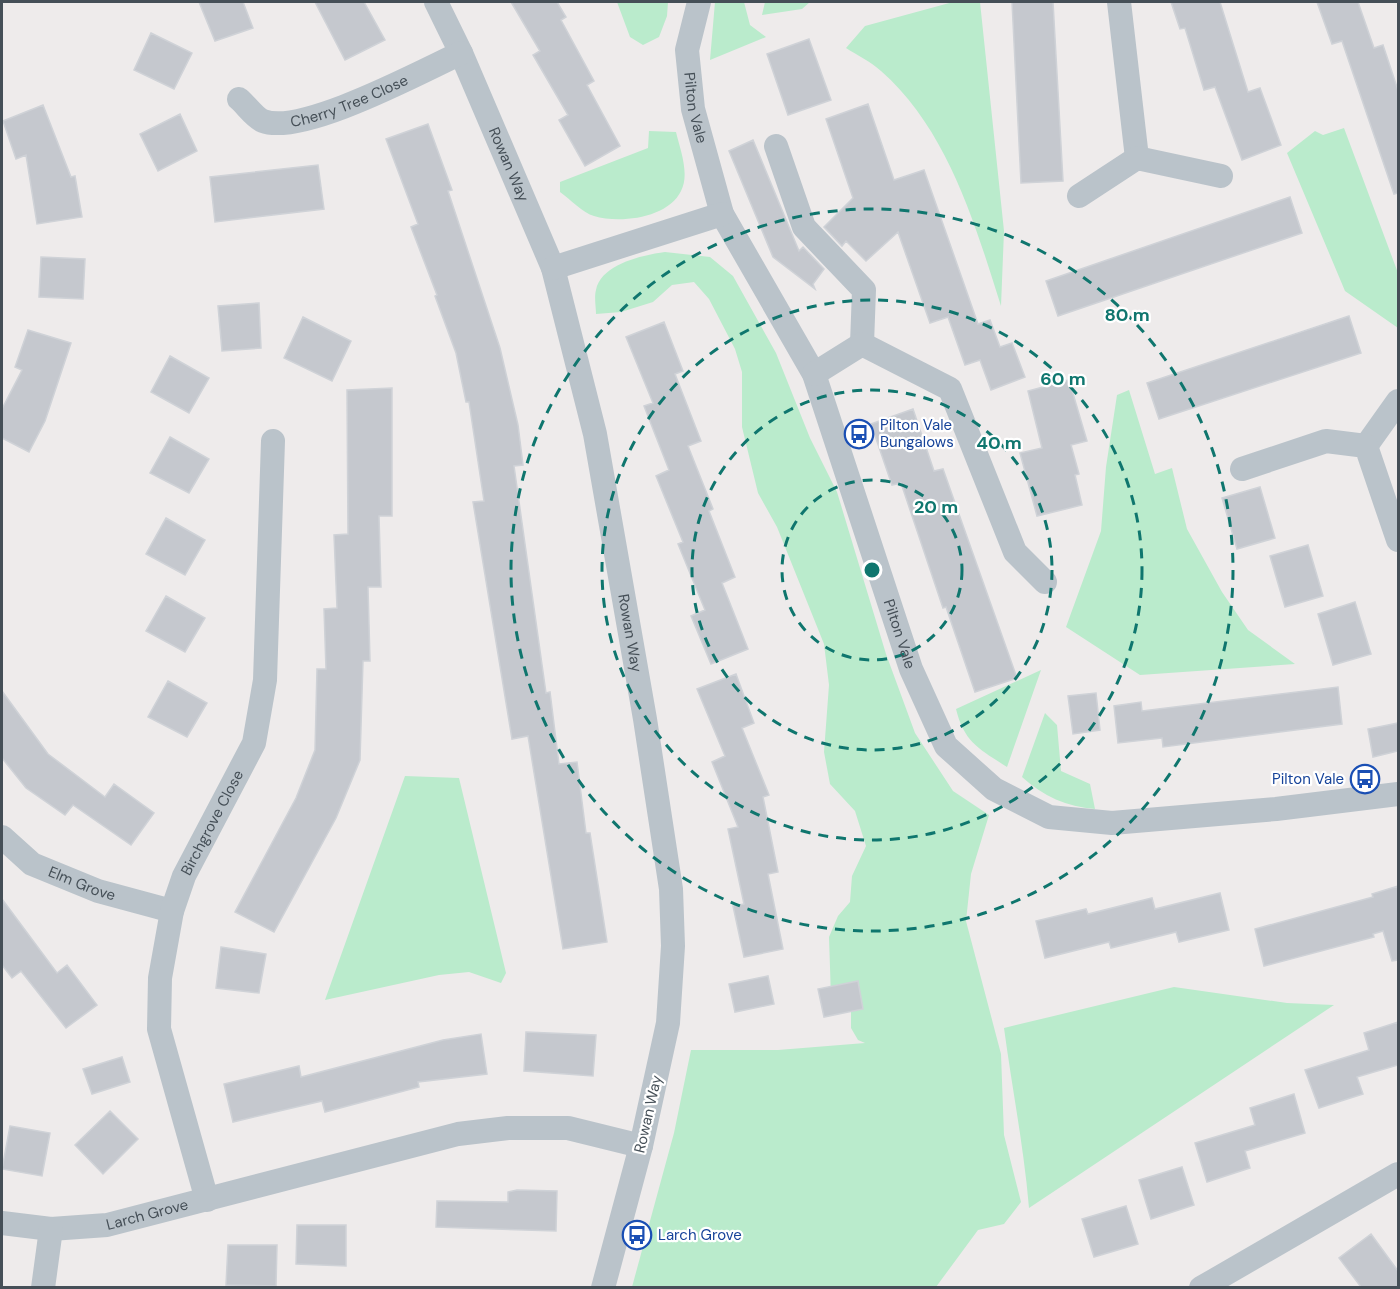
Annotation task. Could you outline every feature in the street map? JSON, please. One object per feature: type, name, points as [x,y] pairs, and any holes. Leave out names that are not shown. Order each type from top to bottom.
[{"type":"street","name":"Rowan Way","points":[[435,2],[461,53],[553,268],[595,434],[645,719],[671,889],[673,946],[668,1023],[641,1146],[603,1287]]},
{"type":"street","name":"Pilton Vale","points":[[699,2],[687,50],[693,109],[722,213],[814,374],[911,669],[946,746],[994,789],[1049,817],[1112,823],[1276,809],[1398,794]]},
{"type":"street","points":[[1119,2],[1137,158]]},
{"type":"street","name":"Cherry Tree Close","points":[[239,99],[263,121],[297,122],[352,103],[461,53]]},
{"type":"street","points":[[776,146],[804,227],[864,290],[862,344]]},
{"type":"street","points":[[1079,196],[1137,158],[1221,176]]},
{"type":"street","points":[[553,268],[722,213]]},
{"type":"street","points":[[814,374],[862,344]]},
{"type":"street","points":[[862,344],[950,389],[1015,552],[1045,582]]},
{"type":"street","points":[[1366,446],[1398,401]]},
{"type":"street","name":"Birchgrove Close","points":[[207,1200],[159,1029],[160,978],[172,911],[184,876],[254,743],[265,680],[273,441]]},
{"type":"street","points":[[1242,469],[1326,441],[1366,446]]},
{"type":"street","points":[[1366,446],[1398,540]]},
{"type":"street","name":"Elm Grove","points":[[2,837],[32,864],[98,891],[172,911]]},
{"type":"street","name":"Larch Grove","points":[[2,1223],[51,1229],[107,1225],[458,1134],[508,1128],[568,1128],[641,1146]]},
{"type":"street","points":[[1201,1287],[1398,1174]]},
{"type":"street","points":[[43,1287],[51,1229]]},
{"type":"green space","points":[[617,2],[668,2],[667,16],[659,37],[643,45],[630,37]]},
{"type":"green space","points":[[715,2],[744,2],[750,25],[766,37],[710,60]]},
{"type":"green space","points":[[765,2],[810,2],[802,9],[762,15]]},
{"type":"green space","points":[[953,2],[980,2],[1004,231],[1001,306],[969,211],[942,150],[904,95],[877,68],[846,48],[865,26]]},
{"type":"green space","points":[[1344,128],[1398,273],[1398,328],[1345,291],[1287,153],[1315,131],[1323,135]]},
{"type":"green space","points":[[649,131],[676,132],[682,154],[684,184],[675,200],[666,207],[642,217],[605,218],[585,212],[560,192],[560,182],[648,148]]},
{"type":"green space","points":[[665,252],[710,257],[733,276],[776,353],[810,438],[837,492],[886,654],[915,733],[953,791],[989,815],[971,874],[966,921],[1001,1054],[1004,1135],[1021,1202],[1004,1224],[978,1230],[936,1287],[632,1287],[674,1133],[691,1050],[778,1050],[865,1043],[858,1040],[851,1028],[851,1008],[831,998],[829,937],[838,916],[850,902],[852,876],[866,846],[855,811],[830,784],[824,752],[829,685],[824,644],[777,527],[758,493],[742,427],[742,372],[735,349],[709,299],[694,282],[672,285],[653,302],[621,312],[596,314],[596,290],[599,281],[606,274],[624,262]]},
{"type":"green space","points":[[1129,390],[1155,474],[1172,468],[1187,529],[1222,592],[1248,630],[1295,664],[1140,675],[1066,627],[1101,531],[1106,467],[1117,395]]},
{"type":"green space","points":[[1041,670],[1007,767],[974,744],[963,729],[956,709]]},
{"type":"green space","points":[[1045,713],[1057,725],[1061,771],[1090,784],[1095,809],[1075,806],[1056,799],[1038,790],[1022,777]]},
{"type":"green space","points":[[405,776],[459,778],[506,973],[501,983],[469,972],[439,975],[325,1000]]},
{"type":"green space","points":[[1174,987],[1287,1003],[1334,1005],[1029,1208],[1004,1028]]},
{"type":"building","points":[[199,2],[243,2],[253,28],[215,41]]},
{"type":"building","points":[[315,2],[364,2],[385,40],[345,60]]},
{"type":"building","points":[[511,2],[557,2],[566,17],[561,20],[594,81],[587,85],[620,146],[585,166],[559,120],[568,115],[533,55],[540,51]]},
{"type":"building","points":[[1012,2],[1053,2],[1063,181],[1021,183]]},
{"type":"building","points":[[1171,2],[1220,2],[1248,92],[1260,88],[1281,145],[1242,160],[1215,87],[1204,90],[1185,28],[1180,29]]},
{"type":"building","points":[[1317,2],[1358,2],[1374,48],[1383,45],[1398,90],[1398,193],[1394,194],[1342,41],[1332,44]]},
{"type":"building","points":[[151,33],[192,53],[174,89],[134,70]]},
{"type":"building","points":[[809,39],[831,100],[788,115],[767,54]]},
{"type":"building","points":[[868,104],[894,180],[924,170],[978,324],[990,320],[1000,347],[1012,343],[1025,377],[991,390],[980,360],[965,365],[948,317],[930,323],[898,232],[866,261],[846,241],[842,246],[824,227],[853,198],[826,119]]},
{"type":"building","points":[[43,105],[71,177],[75,176],[82,217],[37,224],[26,155],[16,159],[3,121]]},
{"type":"building","points":[[180,114],[197,151],[158,171],[140,134]]},
{"type":"building","points":[[428,124],[452,190],[448,191],[500,348],[518,425],[523,465],[514,466],[546,693],[550,692],[559,764],[577,762],[586,833],[590,833],[607,942],[563,949],[528,736],[512,739],[473,502],[484,501],[469,402],[466,402],[456,353],[435,296],[437,295],[411,227],[418,224],[386,139]]},
{"type":"building","points":[[753,140],[799,251],[803,247],[824,269],[813,284],[815,289],[773,257],[729,151]]},
{"type":"building","points":[[318,165],[324,209],[215,222],[210,177]]},
{"type":"building","points":[[1290,197],[1302,233],[1058,316],[1046,281]]},
{"type":"building","points":[[41,257],[85,259],[83,299],[39,297]]},
{"type":"building","points":[[259,303],[261,348],[222,351],[218,306]]},
{"type":"building","points":[[1349,316],[1361,353],[1159,419],[1147,383]]},
{"type":"building","points":[[303,317],[351,341],[332,381],[284,358]]},
{"type":"building","points":[[664,322],[683,371],[675,374],[701,441],[688,446],[713,509],[709,511],[735,577],[722,583],[748,649],[711,664],[691,616],[705,610],[678,544],[683,542],[656,476],[669,470],[644,406],[653,403],[626,337]]},
{"type":"building","points":[[28,330],[71,343],[45,421],[29,452],[2,438],[2,409],[22,370],[15,367]]},
{"type":"building","points":[[170,356],[209,378],[189,413],[151,392]]},
{"type":"building","points":[[1069,380],[1087,441],[1071,445],[1079,474],[1075,475],[1082,505],[1037,516],[1020,453],[1042,448],[1028,391]]},
{"type":"building","points":[[392,388],[392,516],[379,516],[381,587],[368,587],[370,661],[363,661],[360,760],[336,818],[274,932],[235,912],[296,798],[315,750],[317,669],[326,669],[324,609],[337,608],[334,535],[348,534],[347,390]]},
{"type":"building","points":[[913,409],[934,471],[943,469],[1017,678],[975,692],[946,607],[943,608],[901,483],[892,485],[871,424]]},
{"type":"building","points":[[170,437],[209,459],[189,493],[150,473]]},
{"type":"building","points":[[1260,487],[1275,538],[1237,549],[1222,498]]},
{"type":"building","points":[[166,518],[205,540],[185,575],[146,554]]},
{"type":"building","points":[[1308,545],[1323,596],[1285,607],[1270,556]]},
{"type":"building","points":[[166,596],[205,618],[185,652],[146,631]]},
{"type":"building","points":[[1355,602],[1371,654],[1333,665],[1318,614]]},
{"type":"building","points":[[736,674],[754,723],[742,728],[769,795],[763,797],[778,872],[768,874],[783,949],[744,957],[733,906],[744,904],[728,829],[738,827],[712,762],[725,756],[697,689]]},
{"type":"building","points":[[168,681],[207,703],[187,737],[148,717]]},
{"type":"building","points":[[1338,687],[1342,724],[1163,747],[1162,738],[1118,743],[1114,706],[1141,702],[1142,711]]},
{"type":"building","points":[[2,691],[48,754],[105,797],[114,784],[154,813],[131,845],[73,805],[65,815],[26,788],[2,758]]},
{"type":"building","points":[[1096,693],[1100,730],[1073,734],[1068,696]]},
{"type":"building","points":[[1398,723],[1398,751],[1373,757],[1368,729]]},
{"type":"building","points":[[1398,886],[1398,960],[1392,961],[1383,931],[1373,934],[1374,937],[1264,966],[1255,929],[1373,897],[1372,894]]},
{"type":"building","points":[[1220,893],[1229,930],[1179,942],[1176,932],[1111,948],[1109,942],[1045,958],[1036,921],[1086,909],[1088,914],[1152,898],[1155,909]]},
{"type":"building","points":[[2,899],[57,973],[67,965],[97,1005],[66,1028],[21,971],[12,978],[2,965]]},
{"type":"building","points":[[221,947],[266,954],[259,993],[216,988]]},
{"type":"building","points":[[768,976],[774,1004],[735,1012],[729,984]]},
{"type":"building","points":[[858,981],[863,1009],[824,1017],[818,989]]},
{"type":"building","points":[[1398,1022],[1398,1065],[1357,1077],[1363,1094],[1319,1108],[1305,1070],[1369,1050],[1364,1033]]},
{"type":"building","points":[[526,1032],[596,1035],[593,1076],[524,1071]]},
{"type":"building","points":[[481,1034],[487,1074],[418,1082],[419,1087],[325,1112],[322,1101],[233,1122],[224,1084],[299,1066],[301,1077],[443,1040]]},
{"type":"building","points":[[122,1057],[130,1082],[92,1094],[83,1069]]},
{"type":"building","points":[[1294,1094],[1305,1133],[1245,1151],[1250,1168],[1207,1182],[1195,1143],[1255,1125],[1250,1108]]},
{"type":"building","points":[[110,1111],[138,1139],[103,1174],[75,1145]]},
{"type":"building","points":[[10,1126],[50,1133],[42,1176],[2,1169]]},
{"type":"building","points":[[1182,1167],[1194,1205],[1151,1219],[1139,1180]]},
{"type":"building","points":[[517,1190],[557,1191],[556,1231],[436,1227],[437,1201],[508,1202],[508,1192]]},
{"type":"building","points":[[1126,1206],[1138,1244],[1094,1257],[1082,1219]]},
{"type":"building","points":[[297,1225],[346,1225],[346,1266],[296,1264]]},
{"type":"building","points":[[1371,1234],[1398,1271],[1398,1287],[1361,1287],[1339,1258]]},
{"type":"building","points":[[228,1245],[277,1245],[276,1286],[226,1285]]},
{"type":"place","name":"Pilton Vale Bungalows","points":[[859,434]]},
{"type":"place","name":"Pilton Vale","points":[[1365,779]]},
{"type":"place","name":"Larch Grove","points":[[637,1235]]}]
